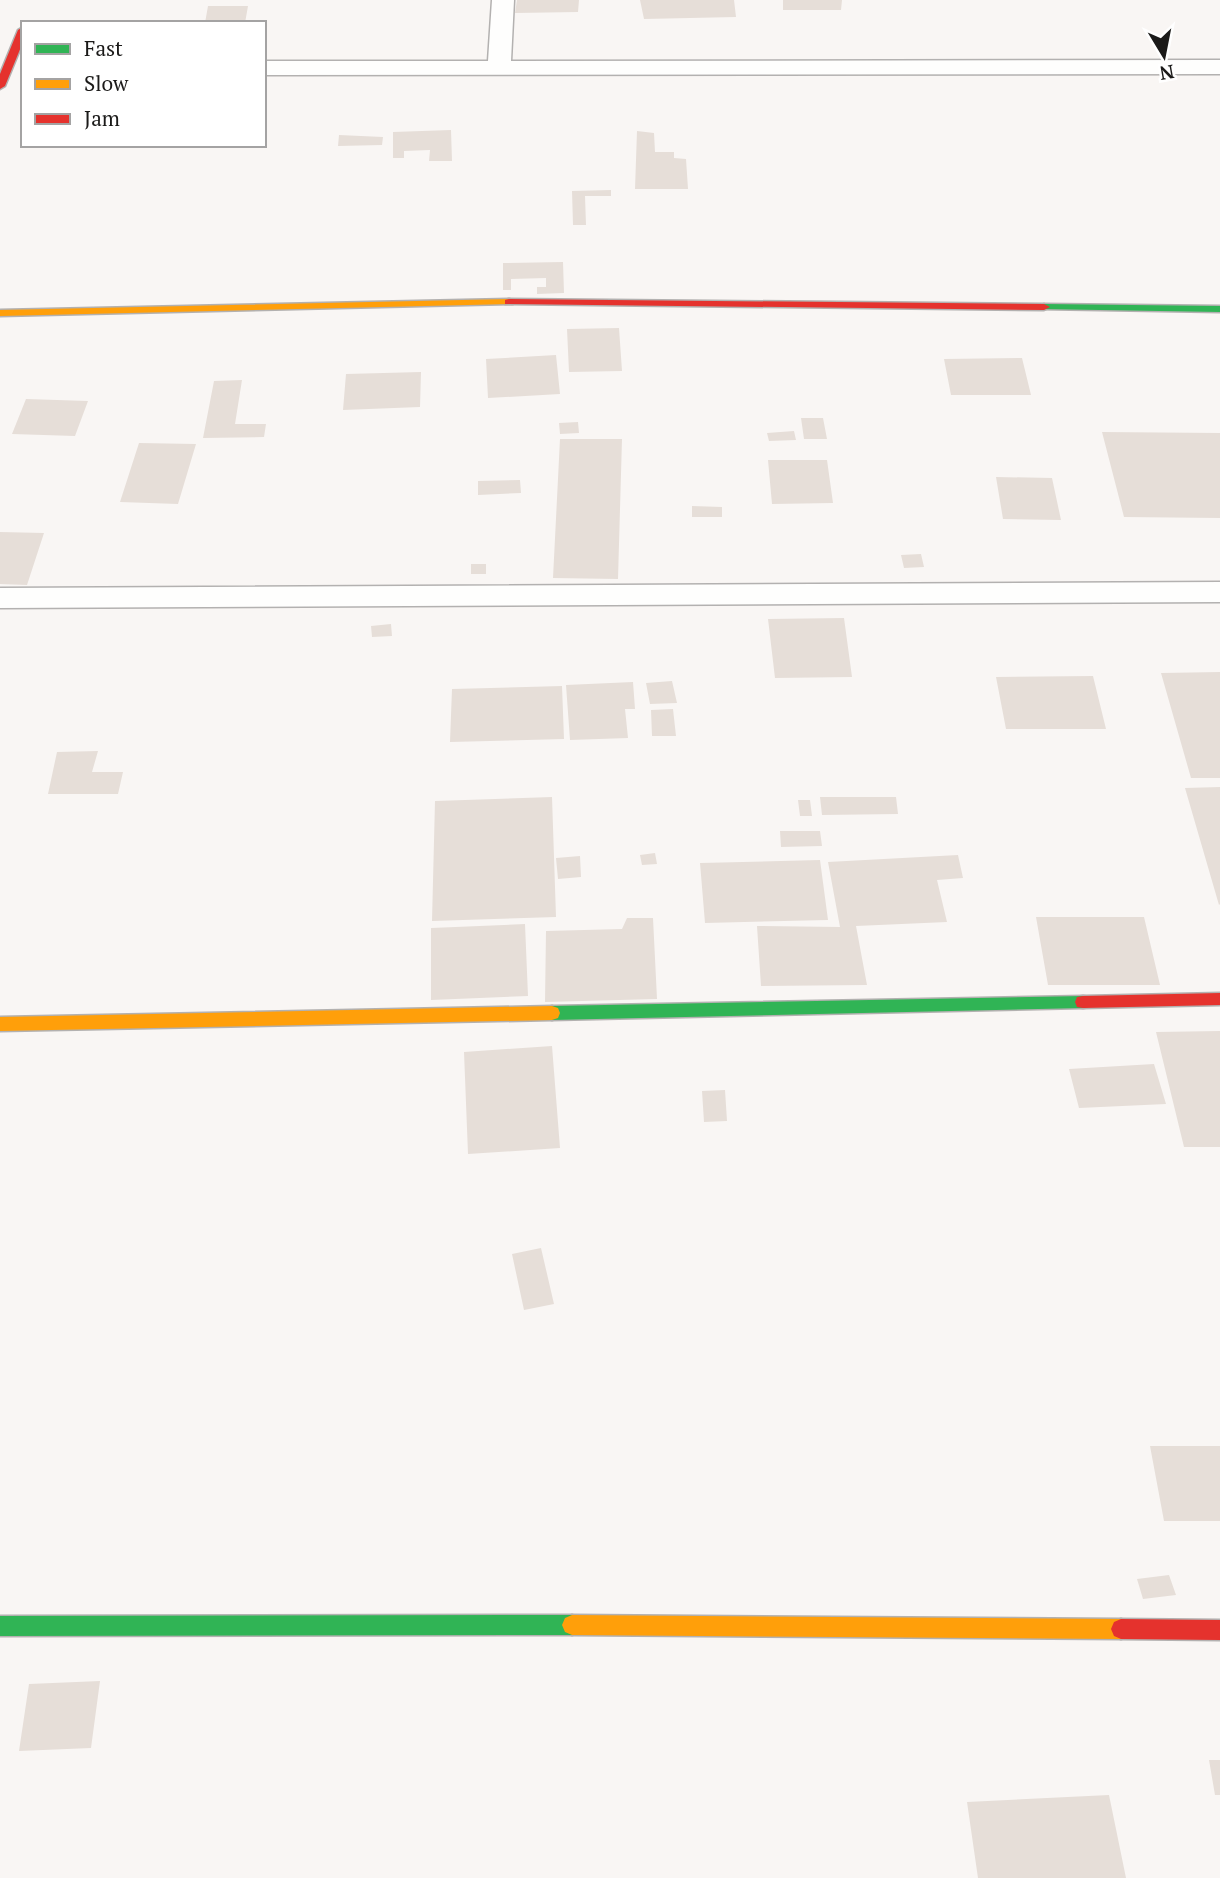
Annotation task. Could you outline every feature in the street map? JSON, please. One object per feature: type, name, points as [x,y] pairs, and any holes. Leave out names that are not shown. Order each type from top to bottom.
[{"type":"main road","points":[[10,74],[21,37]]},
{"type":"main road","points":[[0,313],[493,302],[1220,309]]},
{"type":"main road","points":[[0,1024],[1220,999]]},
{"type":"main road","points":[[0,1626],[377,1625],[1220,1630]]},
{"type":"street","points":[[499,67],[503,0]]},
{"type":"street","points":[[266,68],[1220,67]]},
{"type":"street","points":[[0,598],[1220,592]]},
{"type":"building","points":[[517,0],[579,0],[578,12],[515,13]]},
{"type":"building","points":[[640,0],[734,0],[736,17],[644,19]]},
{"type":"building","points":[[783,0],[842,0],[841,10],[783,10]]},
{"type":"building","points":[[208,6],[248,6],[245,21],[205,21]]},
{"type":"building","points":[[451,130],[452,161],[429,161],[430,150],[404,151],[404,158],[393,158],[393,132]]},
{"type":"building","points":[[637,131],[654,133],[655,152],[674,152],[674,158],[686,159],[688,189],[635,189]]},
{"type":"building","points":[[339,135],[383,137],[382,145],[338,146]]},
{"type":"building","points":[[611,190],[611,196],[585,196],[586,225],[573,225],[572,191]]},
{"type":"building","points":[[563,262],[564,293],[537,294],[537,287],[546,287],[546,278],[511,279],[511,290],[503,290],[503,263]]},
{"type":"building","points":[[619,328],[622,371],[569,372],[567,329]]},
{"type":"building","points":[[556,355],[560,394],[488,398],[486,359]]},
{"type":"building","points":[[1022,358],[1031,395],[951,395],[944,359]]},
{"type":"building","points":[[421,372],[420,407],[343,410],[346,374]]},
{"type":"building","points":[[242,380],[235,424],[266,424],[264,437],[203,438],[214,381]]},
{"type":"building","points":[[26,399],[88,401],[75,436],[12,434]]},
{"type":"building","points":[[801,418],[823,418],[827,439],[804,439]]},
{"type":"building","points":[[578,422],[579,433],[560,434],[559,423]]},
{"type":"building","points":[[794,431],[796,440],[769,441],[767,433]]},
{"type":"building","points":[[1102,432],[1220,433],[1220,518],[1124,517]]},
{"type":"building","points":[[560,439],[622,439],[618,579],[553,578]]},
{"type":"building","points":[[139,443],[196,444],[178,504],[120,502]]},
{"type":"building","points":[[768,460],[827,460],[833,503],[772,504]]},
{"type":"building","points":[[996,477],[1052,478],[1061,520],[1003,519]]},
{"type":"building","points":[[520,480],[521,493],[478,495],[478,481]]},
{"type":"building","points":[[692,506],[722,507],[722,517],[692,517]]},
{"type":"building","points":[[0,532],[44,533],[27,585],[0,584]]},
{"type":"building","points":[[921,554],[924,567],[904,568],[901,555]]},
{"type":"building","points":[[471,564],[486,564],[486,574],[471,574]]},
{"type":"building","points":[[844,618],[852,677],[775,678],[768,619]]},
{"type":"building","points":[[391,624],[392,636],[372,637],[371,626]]},
{"type":"building","points":[[1220,672],[1220,778],[1191,778],[1161,673]]},
{"type":"building","points":[[1093,676],[1106,729],[1006,729],[996,677]]},
{"type":"building","points":[[672,681],[677,703],[650,704],[646,683]]},
{"type":"building","points":[[633,682],[635,709],[625,709],[628,738],[570,740],[566,685]]},
{"type":"building","points":[[562,686],[564,739],[450,742],[452,689]]},
{"type":"building","points":[[673,709],[676,736],[652,736],[651,710]]},
{"type":"building","points":[[98,751],[92,772],[123,772],[118,794],[48,794],[57,752]]},
{"type":"building","points":[[1220,787],[1220,904],[1219,905],[1185,788]]},
{"type":"building","points":[[552,797],[556,917],[432,921],[435,801]]},
{"type":"building","points":[[820,797],[896,797],[898,814],[822,815]]},
{"type":"building","points":[[798,800],[810,800],[812,816],[800,816]]},
{"type":"building","points":[[780,831],[820,831],[822,846],[781,847]]},
{"type":"building","points":[[655,853],[657,864],[642,865],[640,855]]},
{"type":"building","points":[[958,855],[963,878],[937,880],[947,922],[856,926],[867,985],[761,986],[757,926],[840,927],[828,862]]},
{"type":"building","points":[[580,856],[581,877],[558,879],[556,858]]},
{"type":"building","points":[[820,860],[828,920],[705,923],[700,863]]},
{"type":"building","points":[[1036,917],[1144,917],[1160,985],[1048,985]]},
{"type":"building","points":[[627,918],[653,918],[657,999],[545,1002],[546,931],[622,929]]},
{"type":"building","points":[[525,924],[528,996],[431,1000],[431,928]]},
{"type":"building","points":[[1220,1031],[1220,1147],[1184,1147],[1156,1032]]},
{"type":"building","points":[[552,1046],[560,1148],[468,1154],[464,1052]]},
{"type":"building","points":[[1154,1064],[1166,1104],[1079,1108],[1069,1069]]},
{"type":"building","points":[[725,1090],[727,1121],[704,1122],[702,1091]]},
{"type":"building","points":[[541,1248],[554,1304],[524,1310],[512,1254]]},
{"type":"building","points":[[1150,1446],[1220,1446],[1220,1521],[1164,1521]]},
{"type":"building","points":[[1169,1575],[1176,1595],[1143,1599],[1137,1579]]},
{"type":"building","points":[[100,1681],[91,1748],[19,1751],[29,1684]]},
{"type":"building","points":[[1209,1760],[1220,1760],[1220,1795],[1215,1795]]},
{"type":"building","points":[[1109,1795],[1126,1878],[978,1878],[967,1802]]},
{"type":"traffic: fast","points":[[1044,307],[1220,309]]},
{"type":"traffic: fast","points":[[552,1013],[1083,1002]]},
{"type":"traffic: fast","points":[[0,1626],[572,1625]]},
{"type":"traffic: slow","points":[[0,313],[509,302]]},
{"type":"traffic: slow","points":[[0,1024],[552,1013]]},
{"type":"traffic: slow","points":[[572,1625],[1121,1629]]},
{"type":"traffic: jam","points":[[0,86],[21,35]]},
{"type":"traffic: jam","points":[[509,302],[1044,307]]},
{"type":"traffic: jam","points":[[1083,1002],[1220,999]]},
{"type":"traffic: jam","points":[[1121,1629],[1220,1630]]}]
